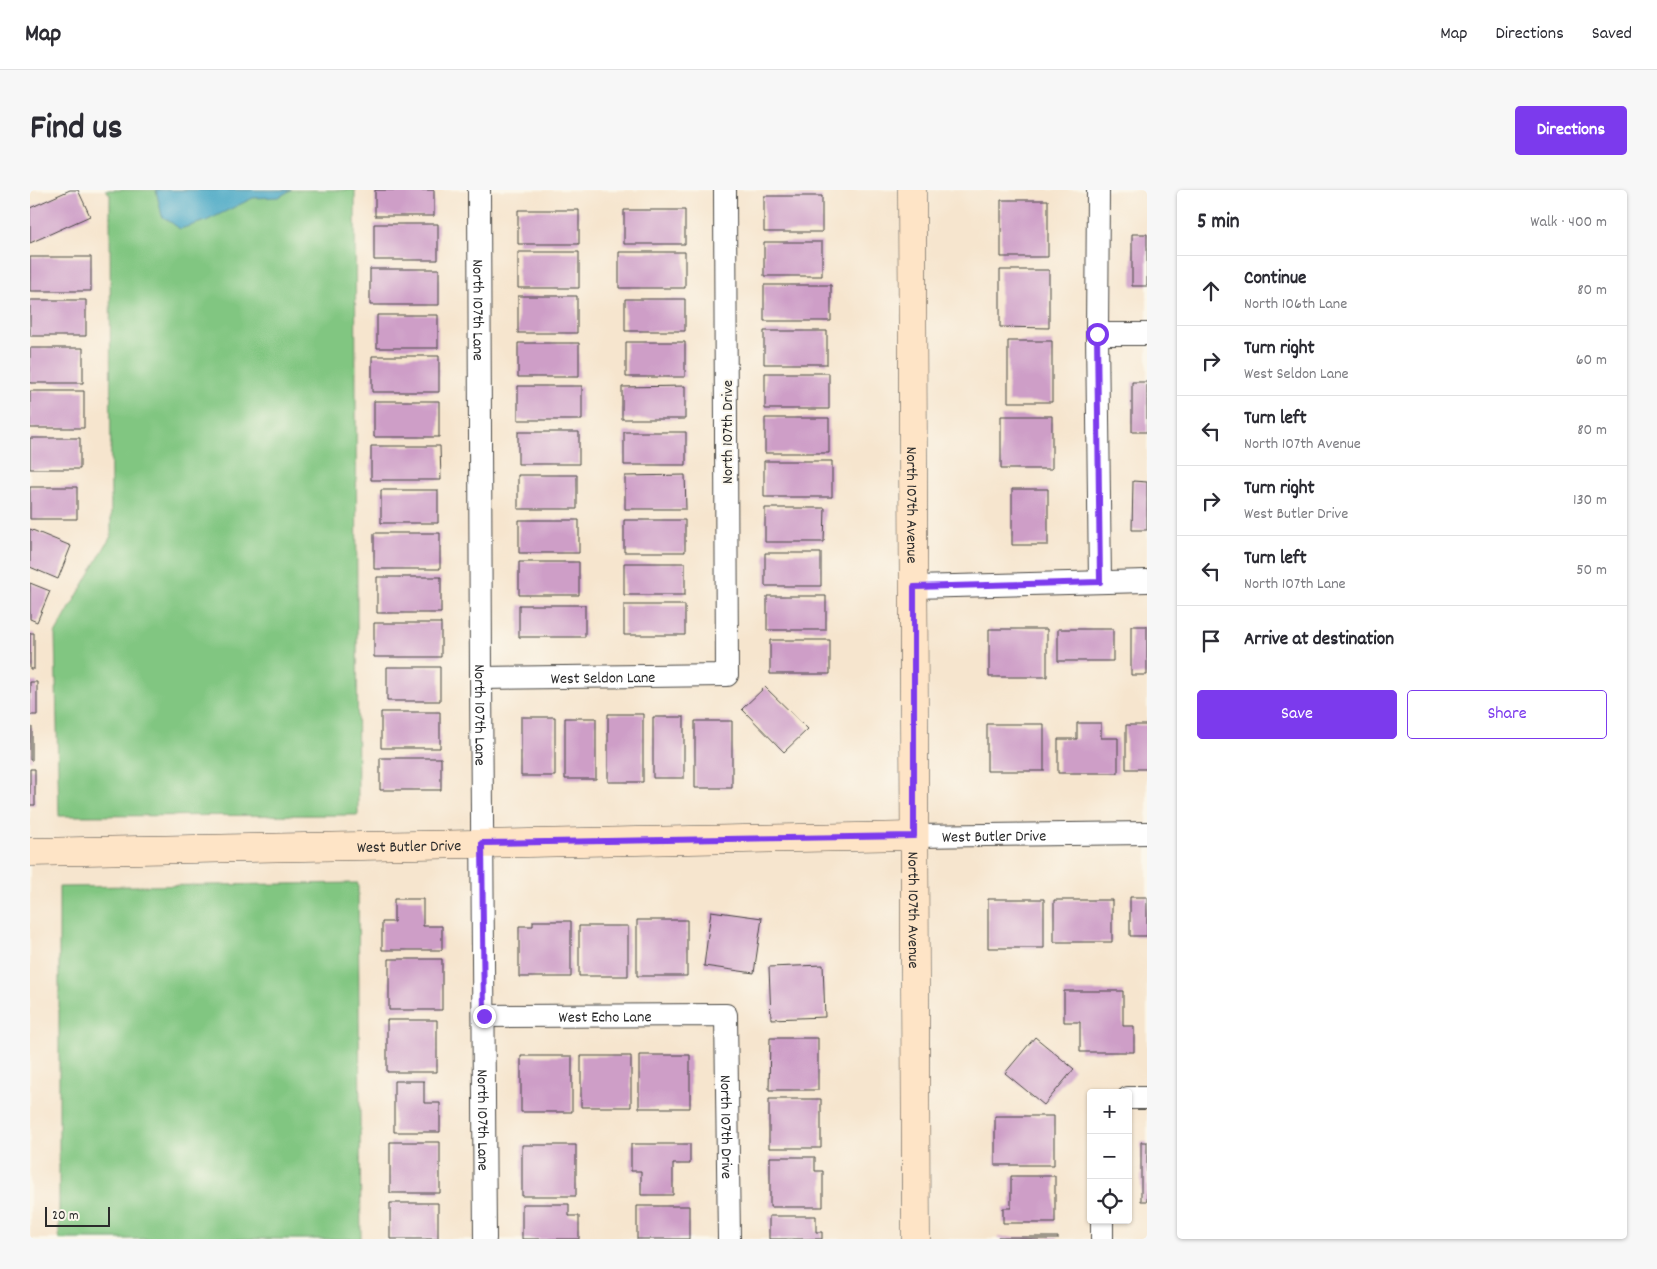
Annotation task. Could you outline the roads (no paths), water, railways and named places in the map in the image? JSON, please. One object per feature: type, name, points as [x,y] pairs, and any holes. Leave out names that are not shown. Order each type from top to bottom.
[{"type":"street","name":"North 107th Lane","points":[[479,190],[485,1239]]},
{"type":"street","name":"North 107th Drive","points":[[725,190],[727,675]]},
{"type":"street","name":"North 107th Avenue","points":[[912,190],[916,1239]]},
{"type":"street","points":[[1098,190],[1097,334],[1100,582]]},
{"type":"street","points":[[1097,334],[1147,334]]},
{"type":"street","points":[[914,587],[1147,581]]},
{"type":"street","name":"West Seldon Lane","points":[[481,678],[727,675]]},
{"type":"street","name":"West Butler Drive","points":[[30,852],[1147,833]]},
{"type":"street","name":"North 107th Drive","points":[[726,1015],[729,1239]]},
{"type":"street","name":"West Echo Lane","points":[[484,1016],[726,1015]]},
{"type":"street","points":[[1132,1098],[1147,1098]]},
{"type":"street","points":[[1102,1224],[1102,1239]]},
{"type":"water","points":[[156,190],[291,190],[279,197],[253,198],[206,221],[180,229],[162,216]]}]
